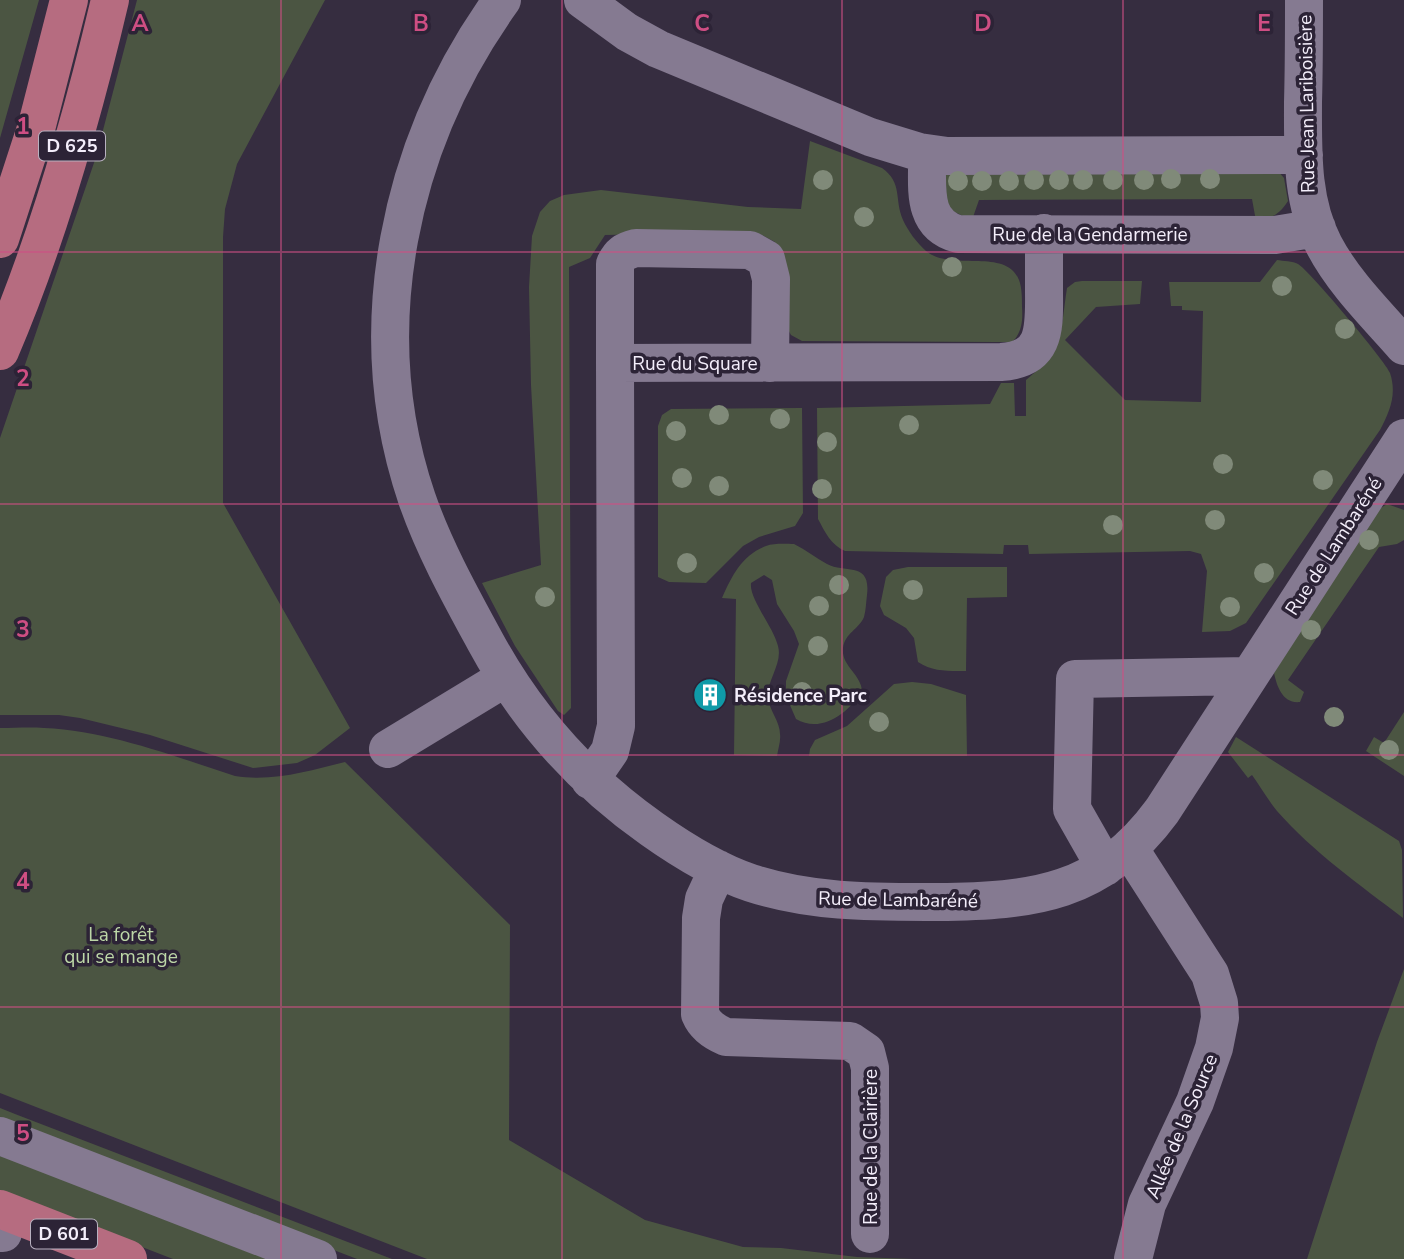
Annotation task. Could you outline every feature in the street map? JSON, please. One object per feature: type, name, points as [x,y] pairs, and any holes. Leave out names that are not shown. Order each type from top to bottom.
[{"type":"main road","name":"D 625","points":[[0,239],[37,125],[69,0]]},
{"type":"main road","name":"D 625","points":[[0,351],[25,289],[62,178],[110,0]]},
{"type":"main road","name":"D 601","points":[[1,1227],[68,1259]]},
{"type":"main road","name":"D 601","points":[[1,1227],[128,1259]]},
{"type":"street","name":"Rue de Lambaréné","points":[[502,0],[478,36],[432,124],[403,214],[395,259],[391,336],[395,402],[403,449],[416,496],[440,554],[505,678],[548,737],[590,780],[662,836],[718,869],[770,889],[831,901],[974,902],[1006,901],[1042,894],[1078,881],[1117,857],[1162,811],[1403,443]]},
{"type":"street","points":[[583,0],[627,32],[657,49],[870,137],[927,154],[1304,155]]},
{"type":"street","name":"Rue Jean Lariboisière","points":[[1304,0],[1304,155],[1307,196],[1324,244],[1341,272],[1404,346]]},
{"type":"street","name":"Rue de la Gendarmerie","points":[[927,154],[928,208],[934,220],[945,229],[965,234],[1275,235],[1317,228]]},
{"type":"street","name":"Rue du Square","points":[[590,780],[610,751],[616,726],[615,363],[1001,362],[1025,357],[1037,347],[1044,326],[1044,233]]},
{"type":"street","points":[[615,363],[615,264],[625,250],[636,248],[750,250],[766,259],[771,279],[770,363]]},
{"type":"street","name":"Allée de la Source","points":[[1133,1259],[1147,1204],[1195,1102],[1214,1048],[1220,1018],[1219,1003],[1210,974],[1117,857],[1072,809],[1075,679],[1248,677]]},
{"type":"street","points":[[388,749],[505,678]]},
{"type":"street","name":"Rue de la Clairière","points":[[718,869],[704,899],[701,918],[700,1014],[712,1031],[726,1037],[850,1041],[866,1052],[870,1068],[870,1234]]},
{"type":"street","points":[[0,1136],[318,1259]]},
{"type":"green space","points":[[0,0],[39,0],[0,138]]},
{"type":"green space","points":[[137,0],[325,0],[237,164],[225,209],[223,237],[223,503],[350,728],[315,755],[297,763],[253,768],[150,735],[80,718],[59,715],[0,715],[0,438],[96,157]]},
{"type":"green space","points":[[810,141],[882,168],[889,174],[895,186],[903,220],[926,251],[949,260],[990,262],[1002,264],[1012,270],[1019,280],[1021,290],[1020,330],[1012,342],[802,341],[791,335],[784,322],[775,242],[762,235],[750,232],[605,235],[590,258],[569,267],[571,708],[564,715],[558,711],[515,646],[482,583],[541,565],[531,385],[529,287],[532,236],[540,212],[550,201],[564,195],[601,190],[748,207],[801,209]]},
{"type":"green space","points":[[950,164],[1277,170],[1284,178],[1288,201],[1275,215],[1256,221],[1252,199],[979,200],[972,220],[948,209],[942,176]]},
{"type":"green space","points":[[1277,260],[1298,264],[1347,317],[1386,366],[1392,381],[1393,395],[1380,430],[1246,623],[1230,631],[1202,632],[1207,571],[1201,554],[1190,551],[1029,554],[1028,545],[1004,545],[1003,554],[845,551],[832,542],[826,533],[818,519],[817,408],[990,404],[1001,383],[1014,383],[1015,416],[1026,416],[1026,380],[1039,369],[1054,349],[1061,329],[1067,288],[1082,281],[1142,281],[1140,304],[1096,307],[1065,340],[1125,400],[1201,402],[1203,311],[1182,310],[1182,306],[1171,306],[1169,282],[1260,282]]},
{"type":"green space","points":[[802,408],[803,513],[795,526],[759,537],[743,546],[706,583],[669,582],[658,577],[658,426],[662,415],[671,409]]},
{"type":"green space","points":[[1387,504],[1404,510],[1404,540],[1379,547],[1288,680],[1304,692],[1300,702],[1289,700],[1279,689],[1274,673],[1370,515]]},
{"type":"green space","points":[[794,544],[827,564],[856,570],[865,577],[867,595],[864,617],[846,639],[843,648],[845,660],[862,691],[850,707],[834,719],[815,724],[796,719],[786,696],[786,681],[799,644],[777,604],[772,580],[764,575],[751,583],[751,589],[778,646],[778,659],[769,685],[768,699],[778,725],[780,742],[777,756],[734,755],[736,599],[722,598],[734,574],[750,555],[769,545]]},
{"type":"green space","points":[[908,567],[1007,567],[1007,597],[967,598],[966,671],[935,669],[918,662],[914,638],[906,628],[884,615],[880,606],[886,577],[893,570]]},
{"type":"green space","points":[[894,684],[931,684],[966,695],[967,756],[809,756],[815,740],[847,726]]},
{"type":"green space","points":[[1404,712],[1404,776],[1366,751],[1374,737],[1384,743]]},
{"type":"green space","name":"La forêt qui se mange","points":[[0,728],[44,728],[93,734],[141,746],[235,776],[263,778],[290,775],[345,762],[510,925],[509,1140],[645,1220],[743,1247],[914,1259],[427,1259],[0,1093]]},
{"type":"green space","points":[[1236,737],[1399,841],[1402,850],[1403,918],[1321,854],[1277,811],[1252,775],[1248,778],[1228,752]]},
{"type":"green space","points":[[1404,969],[1404,1259],[1307,1259],[1377,1042]]},
{"type":"green space","points":[[0,1108],[392,1259],[357,1259],[9,1125],[0,1121]]},
{"type":"green space","points":[[0,1151],[279,1259],[173,1259],[0,1192]]},
{"type":"place","name":"Résidence Parc","points":[[710,695]]}]
